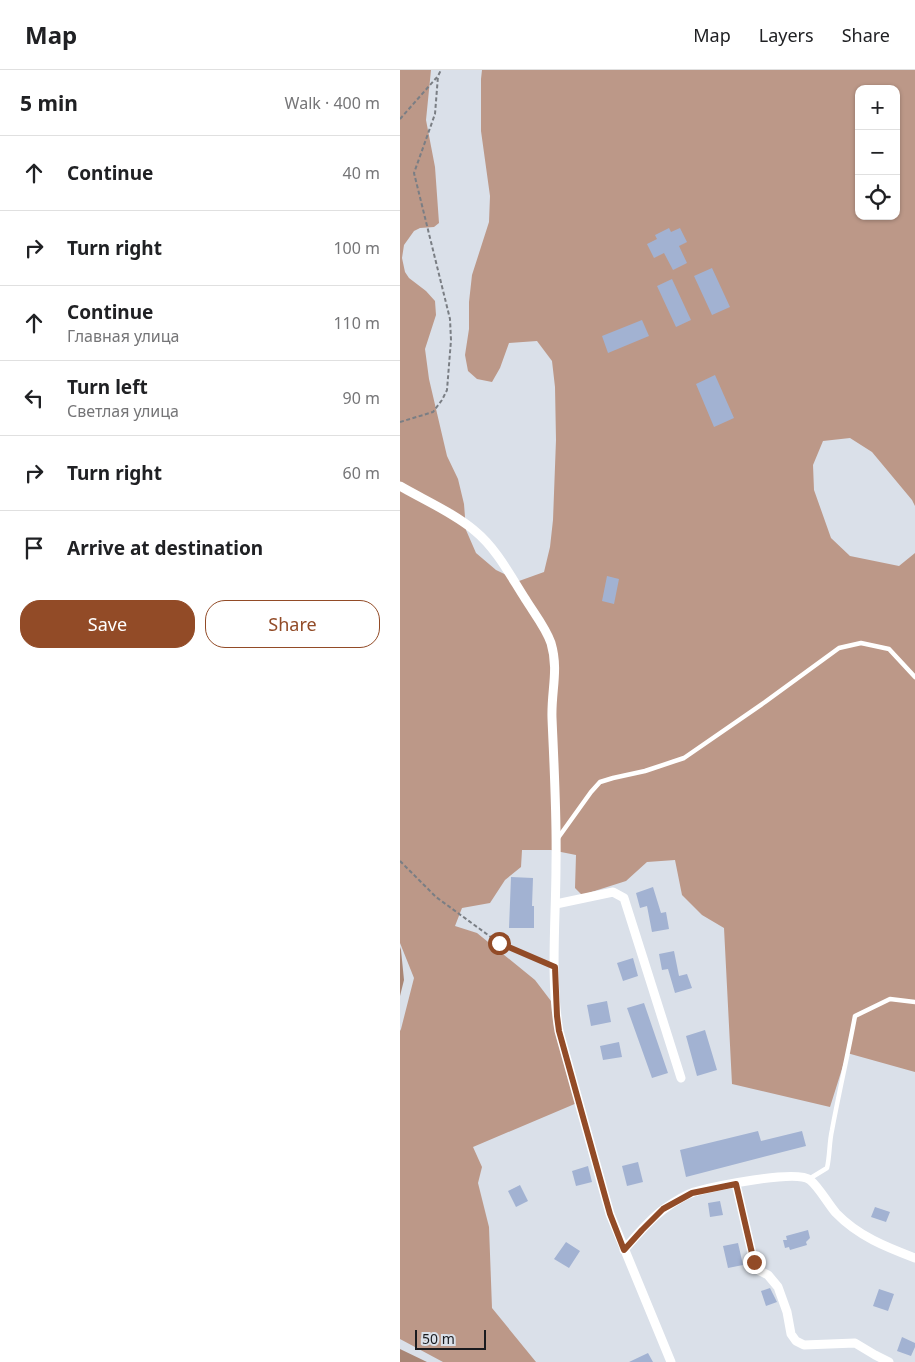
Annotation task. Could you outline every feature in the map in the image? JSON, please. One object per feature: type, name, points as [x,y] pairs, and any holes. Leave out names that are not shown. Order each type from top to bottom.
[{"type":"street","points":[[400,486],[457,518],[484,540],[499,559],[550,640],[554,656],[555,674],[552,712],[557,840],[555,967],[559,1031],[610,1214],[671,1362]]},
{"type":"street","points":[[556,904],[613,892],[624,898],[681,1078]]},
{"type":"street","points":[[624,1250],[663,1209],[692,1193],[781,1176],[798,1176],[810,1179],[836,1213],[859,1233],[879,1244],[915,1258]]},
{"type":"street","points":[[736,1184],[754,1262],[760,1271],[768,1275],[778,1287],[787,1312],[791,1334],[796,1341],[804,1345],[855,1343],[889,1362]]},
{"type":"lane","points":[[557,840],[600,782],[645,771],[684,758],[766,702],[839,648],[861,642],[889,649],[915,676]]},
{"type":"lane","points":[[810,1179],[827,1168],[831,1132],[855,1016],[890,999],[915,1002]]},
{"type":"path","points":[[400,119],[438,76],[441,70]]},
{"type":"path","points":[[400,422],[433,412],[447,390],[451,340],[450,319],[414,173],[435,114],[438,76]]},
{"type":"path","points":[[400,860],[436,898],[499,943],[555,967]]},
{"type":"shaded area","points":[[400,70],[431,70],[426,120],[435,167],[439,223],[434,227],[420,228],[414,231],[404,245],[402,258],[405,272],[409,278],[426,291],[435,301],[436,315],[425,349],[429,379],[447,456],[458,479],[464,504],[466,530],[476,553],[496,570],[519,581],[544,572],[550,547],[556,440],[555,387],[552,361],[537,341],[509,343],[500,368],[492,382],[477,379],[468,371],[465,355],[469,329],[472,275],[489,222],[490,196],[481,131],[482,70],[915,70],[915,506],[872,452],[850,438],[823,441],[813,465],[814,490],[831,538],[850,556],[899,566],[915,553],[915,1072],[847,1053],[830,1107],[732,1084],[724,928],[702,915],[682,895],[675,860],[647,862],[626,881],[582,895],[575,888],[576,855],[551,850],[522,850],[521,867],[505,880],[490,903],[462,908],[455,926],[477,933],[535,980],[551,1001],[577,1103],[473,1147],[482,1167],[478,1183],[489,1227],[492,1308],[536,1362],[443,1362],[400,1339],[400,1031],[414,978],[400,943]]},
{"type":"shaded area","points":[[400,947],[404,980],[400,996]]},
{"type":"shaded area","points":[[400,1349],[427,1362],[400,1362]]},
{"type":"building","points":[[669,228],[671,232],[680,228],[687,242],[679,246],[687,263],[673,270],[664,253],[654,258],[647,244],[657,239],[655,235]]},
{"type":"building","points":[[712,268],[730,307],[712,315],[694,276]]},
{"type":"building","points":[[672,279],[691,320],[676,327],[657,286]]},
{"type":"building","points":[[642,320],[649,336],[608,353],[602,336]]},
{"type":"building","points":[[715,375],[734,418],[714,427],[696,384]]},
{"type":"building","points":[[607,576],[619,579],[614,604],[602,601]]},
{"type":"building","points":[[511,877],[533,878],[532,906],[534,906],[534,928],[509,928]]},
{"type":"building","points":[[653,887],[661,913],[666,912],[669,929],[652,932],[647,906],[640,908],[636,893]]},
{"type":"building","points":[[674,951],[679,976],[687,974],[692,988],[675,993],[668,969],[662,970],[659,954]]},
{"type":"building","points":[[633,958],[638,976],[623,981],[617,963]]},
{"type":"building","points":[[607,1001],[611,1022],[591,1026],[587,1005]]},
{"type":"building","points":[[644,1003],[668,1073],[652,1078],[627,1008]]},
{"type":"building","points":[[705,1030],[717,1070],[697,1076],[686,1036]]},
{"type":"building","points":[[619,1042],[622,1057],[603,1060],[600,1046]]},
{"type":"building","points":[[758,1131],[761,1141],[802,1131],[806,1146],[686,1177],[680,1150]]},
{"type":"building","points":[[638,1162],[643,1182],[627,1186],[622,1166]]},
{"type":"building","points":[[588,1166],[592,1182],[576,1186],[572,1171]]},
{"type":"building","points":[[520,1185],[528,1201],[516,1207],[508,1191]]},
{"type":"building","points":[[720,1201],[723,1215],[710,1217],[708,1203]]},
{"type":"building","points":[[875,1207],[890,1212],[886,1222],[871,1217]]},
{"type":"building","points":[[808,1230],[810,1238],[806,1242],[807,1245],[790,1250],[789,1247],[785,1248],[783,1240],[787,1240],[786,1236]]},
{"type":"building","points":[[566,1242],[580,1251],[569,1268],[554,1259]]},
{"type":"building","points":[[738,1243],[743,1265],[728,1268],[723,1246]]},
{"type":"building","points":[[770,1288],[777,1302],[766,1306],[761,1291]]},
{"type":"building","points":[[879,1289],[894,1294],[888,1311],[873,1306]]},
{"type":"building","points":[[902,1337],[915,1343],[911,1356],[897,1351]]},
{"type":"building","points":[[648,1353],[653,1362],[629,1362]]},
{"type":"route","points":[[499,943],[555,967],[559,1031],[610,1214],[624,1250],[663,1209],[692,1193],[736,1184],[754,1262]]}]
